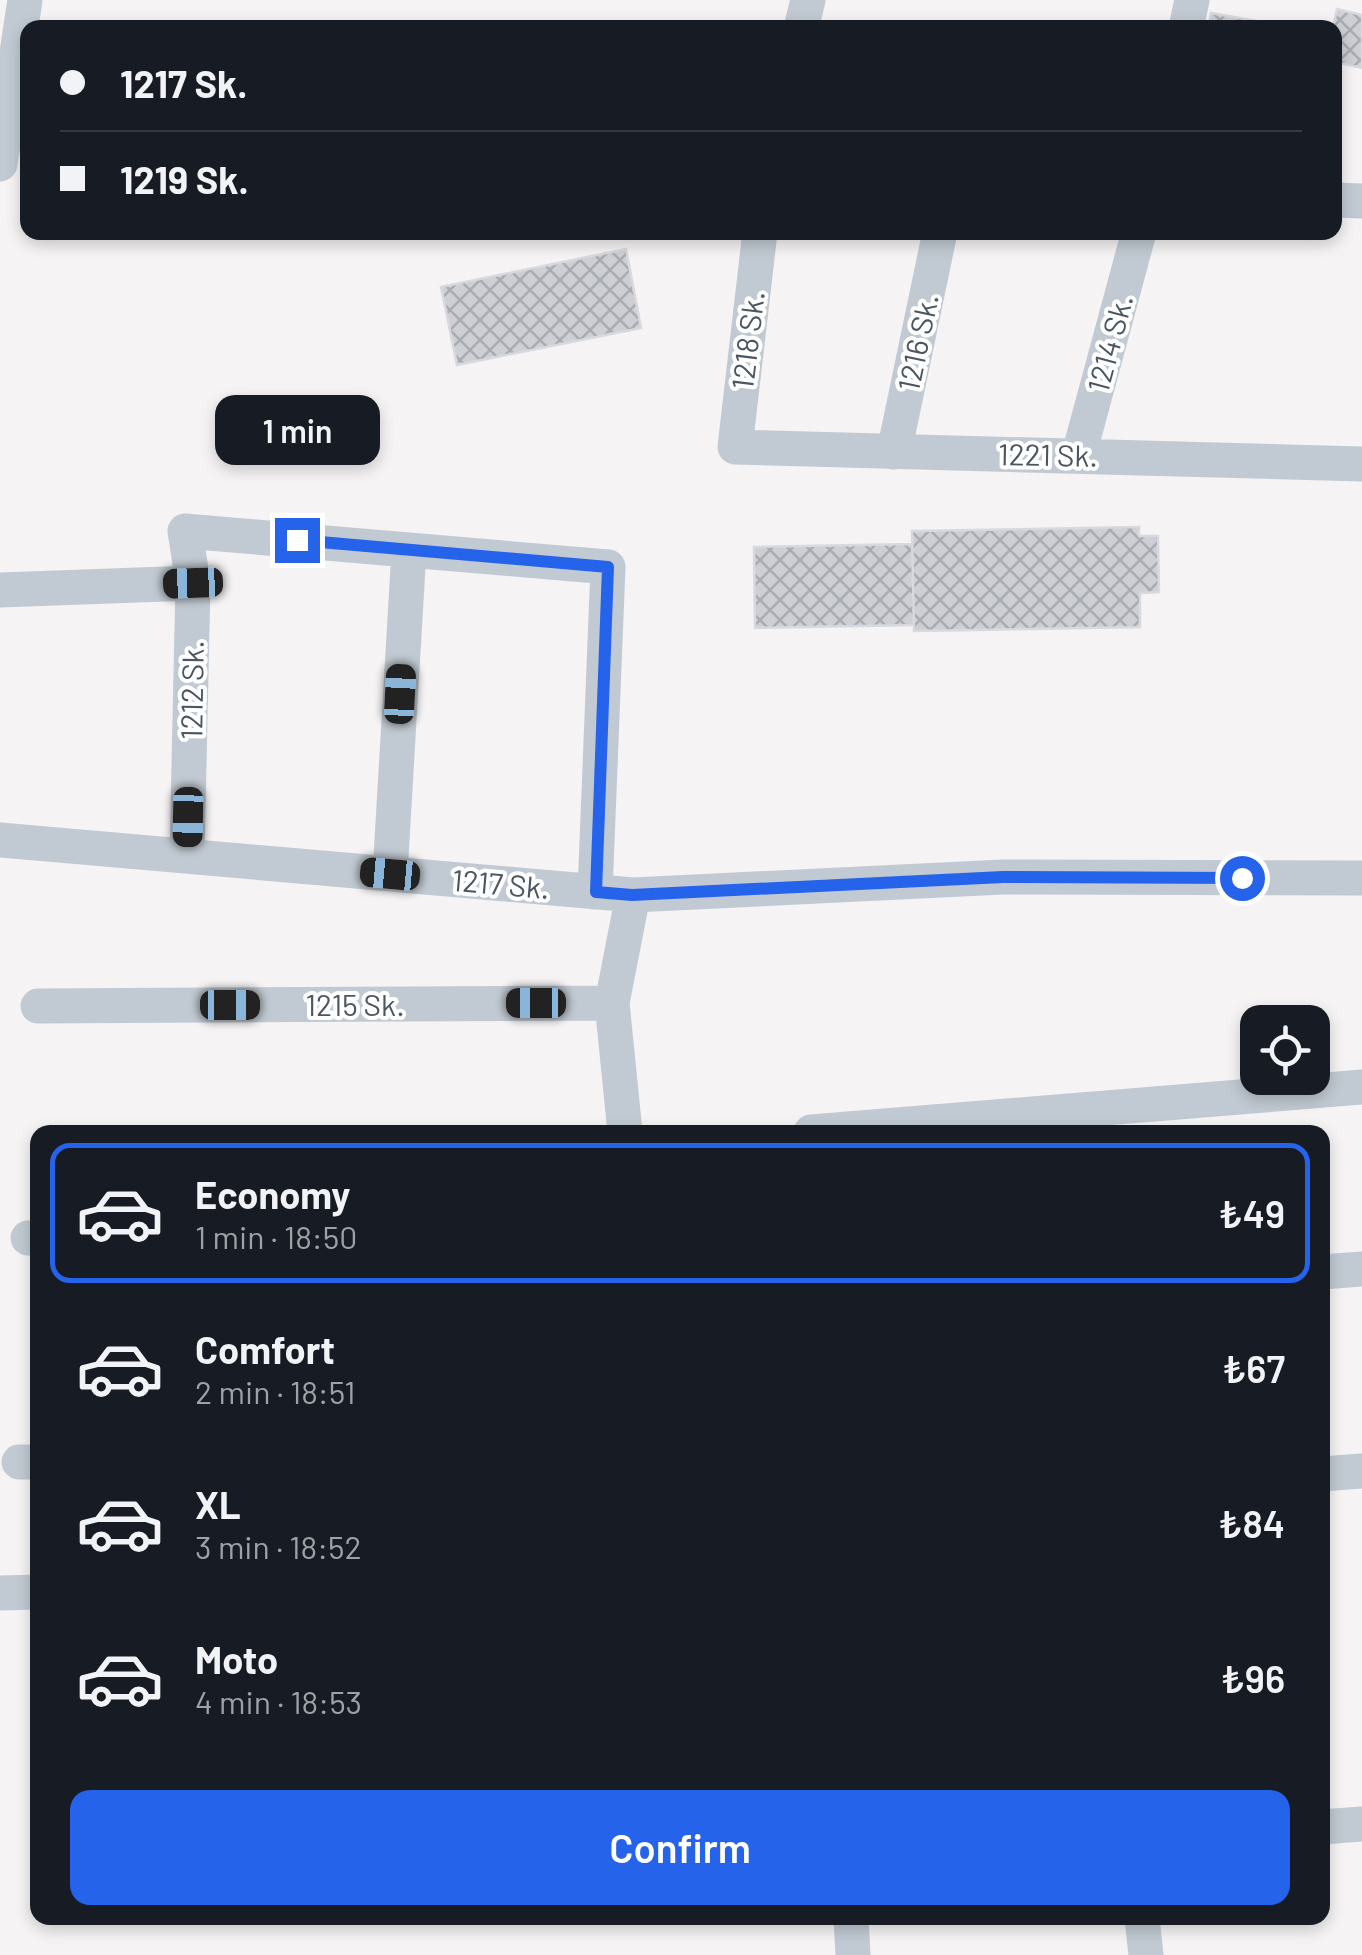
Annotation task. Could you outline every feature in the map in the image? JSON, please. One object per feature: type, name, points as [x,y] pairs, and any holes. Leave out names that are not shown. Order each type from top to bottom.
[{"type":"street","points":[[0,164],[17,119],[20,79]]},
{"type":"street","name":"1218 Sk.","points":[[735,448],[759,240]]},
{"type":"street","name":"1216 Sk.","points":[[894,452],[938,240]]},
{"type":"street","name":"1214 Sk.","points":[[1079,454],[1137,240]]},
{"type":"street","name":"1221 Sk.","points":[[735,448],[1362,464]]},
{"type":"street","name":"1212 Sk.","points":[[187,856],[193,583],[186,531],[408,550]]},
{"type":"street","points":[[390,874],[408,550],[608,567],[596,892]]},
{"type":"street","points":[[0,590],[193,583]]},
{"type":"street","name":"1217 Sk.","points":[[0,840],[632,895],[1003,877],[1362,878]]},
{"type":"street","points":[[624,1125],[612,1003],[632,895]]},
{"type":"street","name":"1215 Sk.","points":[[38,1006],[612,1003]]},
{"type":"street","points":[[897,1125],[1362,1087]]},
{"type":"street","points":[[1330,1271],[1362,1269]]},
{"type":"street","points":[[1330,1473],[1362,1471]]},
{"type":"street","points":[[0,1594],[30,1592]]},
{"type":"street","points":[[1330,1826],[1362,1824]]},
{"type":"street","points":[[852,1925],[853,1955]]},
{"type":"street","points":[[1143,1925],[1146,1955]]},
{"type":"building","points":[[1337,9],[1362,15],[1362,68],[1342,64],[1342,20],[1335,20]]},
{"type":"building","points":[[1211,13],[1250,20],[1210,20]]},
{"type":"building","points":[[626,249],[641,328],[457,365],[441,287]]},
{"type":"building","points":[[1139,527],[1139,536],[1158,536],[1159,592],[1140,593],[1140,627],[914,631],[912,531]]},
{"type":"building","points":[[912,544],[914,625],[755,628],[754,547]]},
{"type":"route","points":[[297,540],[608,567],[596,892],[632,895],[1003,877],[1242,878]]}]
